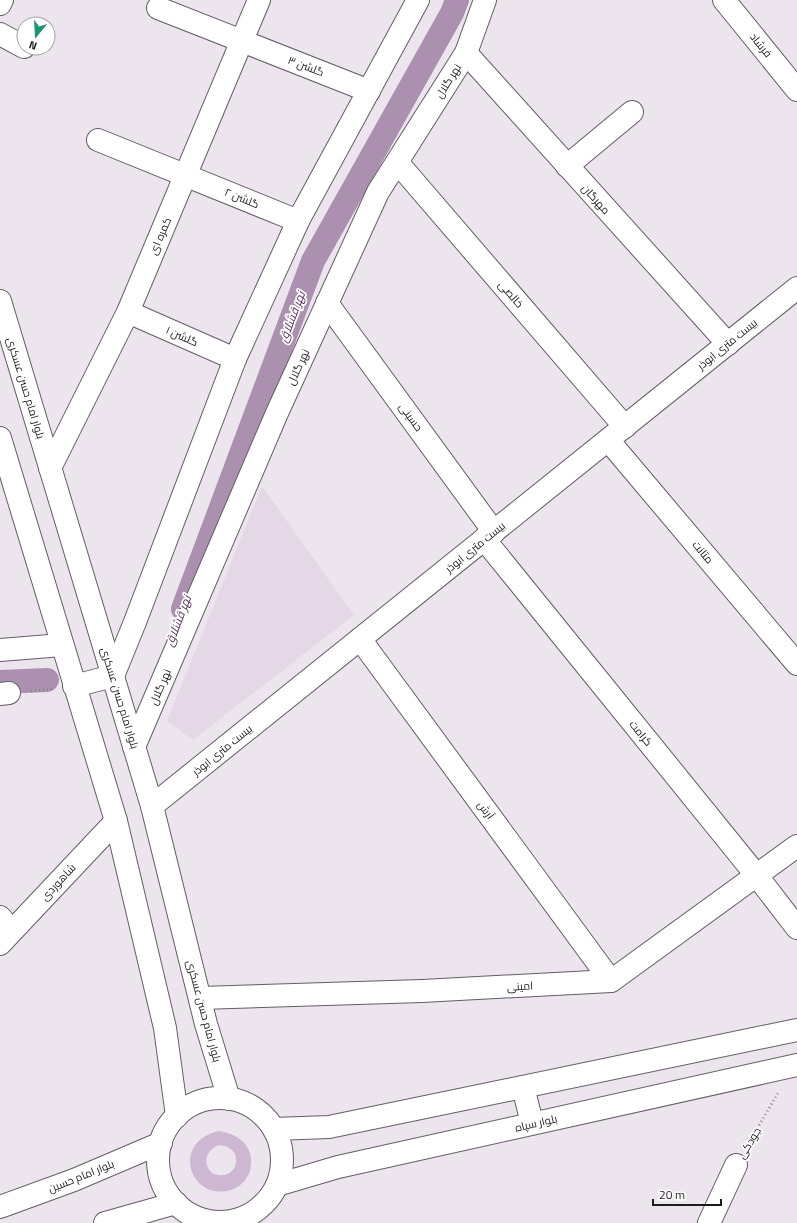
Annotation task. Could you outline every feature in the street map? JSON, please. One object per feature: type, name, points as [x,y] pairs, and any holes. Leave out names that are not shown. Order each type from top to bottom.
[{"type":"street","points":[[0,4],[2,0]]},
{"type":"street","name":"کمره ای","points":[[50,468],[128,312],[259,0]]},
{"type":"street","points":[[74,686],[113,676],[235,359],[298,221],[418,0]]},
{"type":"street","name":"نهر گلال","points":[[134,747],[277,413],[378,192],[466,53],[484,0]]},
{"type":"street","name":"فرشاد","points":[[724,0],[797,90]]},
{"type":"street","name":"گلشن ۳","points":[[158,8],[369,90]]},
{"type":"street","points":[[0,34],[16,43]]},
{"type":"street","name":"مهرگان","points":[[466,53],[728,344]]},
{"type":"street","points":[[567,166],[632,112]]},
{"type":"street","name":"گلشن ۲","points":[[98,140],[298,221]]},
{"type":"street","name":"خالصی","points":[[397,162],[617,433]]},
{"type":"street","name":"بیست متری ابوذر","points":[[152,806],[797,288]]},
{"type":"street","name":"بلوار امام حسن عسکری","points":[[0,301],[152,806],[206,1024],[229,1099]]},
{"type":"street","name":"حسینی","points":[[327,303],[489,535]]},
{"type":"street","name":"گلشن ۱","points":[[128,312],[235,359]]},
{"type":"street","name":"متانت","points":[[617,433],[797,664]]},
{"type":"street","points":[[1,446],[116,821],[165,1028],[177,1116]]},
{"type":"street","name":"کرامت","points":[[489,535],[797,928]]},
{"type":"street","name":"آرش","points":[[360,639],[611,981]]},
{"type":"street","points":[[0,650],[62,645]]},
{"type":"street","name":"شاهوردی","points":[[4,930],[116,821]]},
{"type":"street","points":[[611,981],[797,846]]},
{"type":"street","name":"امینی","points":[[200,998],[422,991],[611,981]]},
{"type":"street","points":[[274,1129],[330,1127],[797,1030]]},
{"type":"street","name":"بلوار سپاه","points":[[277,1185],[338,1167],[796,1066]]},
{"type":"street","points":[[523,1087],[532,1123]]},
{"type":"street","points":[[229,1099],[243,1102],[255,1109],[266,1118],[274,1129],[282,1151],[281,1174],[270,1197],[250,1219],[218,1222],[203,1221],[176,1203],[166,1190],[160,1175],[158,1159],[160,1143],[167,1128],[186,1108],[206,1100],[229,1099]]},
{"type":"street","name":"بلوار امام حسین","points":[[0,1207],[74,1180],[160,1143]]},
{"type":"street","name":"جودکی","points":[[709,1223],[736,1165]]},
{"type":"street","points":[[105,1223],[176,1203]]},
{"type":"path","points":[[5,693],[74,686]]},
{"type":"path","name":"جودکی","points":[[736,1165],[796,1066]]},
{"type":"shaded area","points":[[262,486],[354,615],[193,740],[167,721]]},
{"type":"shaded area","points":[[219,1131],[227,1133],[240,1139],[248,1149],[251,1155],[249,1174],[240,1185],[234,1189],[217,1191],[205,1187],[196,1180],[191,1169],[190,1158],[194,1147],[204,1137]],"holes":[[[219,1145],[228,1147],[234,1152],[236,1158],[236,1164],[233,1170],[228,1174],[221,1175],[212,1173],[206,1161],[208,1153]]]},
{"type":"waterway","name":"نهر قشلاق","points":[[183,609],[313,261],[452,13],[457,0]]},
{"type":"waterway","name":"نهر قشلاق","points":[[0,682],[47,680]]}]
